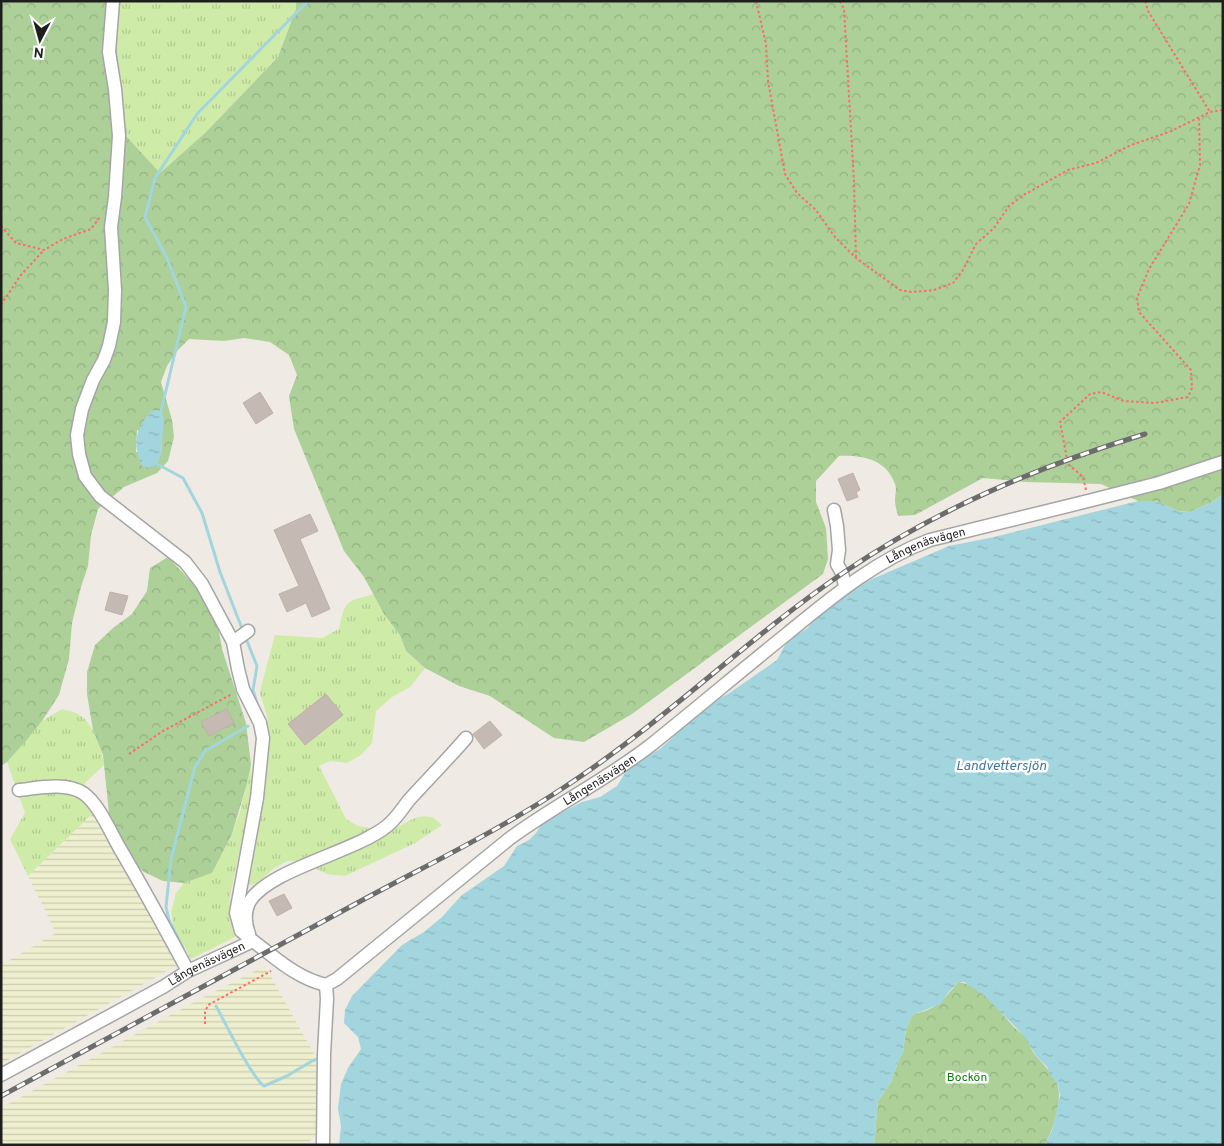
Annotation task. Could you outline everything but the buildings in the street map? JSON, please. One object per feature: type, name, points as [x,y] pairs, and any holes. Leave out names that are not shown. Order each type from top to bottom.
[{"type":"street","points":[[113,1],[109,52],[115,89],[119,136],[111,227],[115,290],[114,322],[104,360],[93,380],[82,409],[77,435],[78,454],[85,476],[100,496],[145,529],[185,562],[241,636],[238,669],[243,689],[260,723],[263,738],[257,798],[236,913],[241,931],[253,941]]},
{"type":"street","name":"Långenäsvägen","points":[[1,1075],[188,972],[253,941],[282,964],[313,982],[326,985],[338,980],[436,897],[536,819],[611,774],[650,746],[845,586],[910,547],[930,540],[1159,482],[1223,462]]},
{"type":"street","points":[[834,510],[839,550],[838,564],[845,586]]},
{"type":"street","points":[[253,941],[246,926],[247,912],[250,902],[258,892],[277,880],[348,848],[385,828],[466,738]]},
{"type":"street","points":[[18,790],[66,788],[82,792],[89,798],[114,838],[188,972]]},
{"type":"street","points":[[323,1145],[326,985]]},
{"type":"path","points":[[756,1],[766,44],[768,81],[785,174],[797,193],[816,210],[835,237],[856,258],[900,290],[912,292],[934,290],[953,283],[963,270],[976,244],[994,228],[1009,206],[1022,196],[1068,170],[1096,164],[1132,145],[1169,132],[1199,116],[1223,110]]},
{"type":"path","points":[[840,1],[844,9],[854,182],[856,258]]},
{"type":"path","points":[[1145,1],[1148,11],[1210,112]]},
{"type":"path","points":[[1088,501],[1083,477],[1068,464],[1060,422],[1090,394],[1101,392],[1124,400],[1155,403],[1188,397],[1192,388],[1191,370],[1140,312],[1138,298],[1149,270],[1189,204],[1200,165],[1199,116]]},
{"type":"path","points":[[1,305],[20,276],[44,250],[63,239],[91,228],[103,213]]},
{"type":"path","points":[[1,226],[16,243],[44,250]]},
{"type":"path","points":[[130,754],[163,731],[243,689]]},
{"type":"path","points":[[205,1024],[205,1012],[208,1005],[226,997],[282,964]]},
{"type":"green space","points":[[1,1],[121,1],[117,50],[125,135],[160,173],[205,133],[278,57],[296,9],[296,1],[1223,1],[1223,494],[1213,502],[1190,512],[1178,511],[1156,501],[1138,501],[1101,484],[1026,482],[983,478],[915,515],[898,516],[895,502],[896,486],[886,469],[872,460],[856,456],[839,456],[816,481],[816,502],[826,528],[828,559],[823,574],[632,714],[584,742],[554,738],[490,696],[459,686],[425,668],[406,651],[400,635],[384,614],[364,577],[344,551],[294,429],[289,396],[297,375],[289,355],[270,342],[244,338],[224,341],[189,339],[177,351],[167,366],[161,382],[172,420],[174,437],[168,461],[157,473],[124,487],[98,509],[91,535],[88,566],[72,623],[69,659],[59,695],[25,742],[1,766]],"holes":[[[137,430],[162,442],[161,455],[136,452]]]},
{"type":"green space","points":[[121,1],[296,1],[296,9],[278,57],[205,133],[160,173],[125,136],[117,50]]},
{"type":"green space","points":[[168,557],[201,592],[218,626],[222,649],[246,723],[251,765],[232,834],[212,873],[184,883],[163,881],[144,872],[132,862],[110,823],[103,755],[93,730],[87,694],[87,672],[95,645],[132,614],[147,591],[150,568]]},
{"type":"green space","points":[[374,594],[384,614],[400,635],[406,651],[425,668],[410,687],[392,697],[376,711],[372,743],[361,755],[347,763],[330,761],[319,766],[346,819],[358,826],[391,831],[410,820],[426,816],[442,825],[415,843],[345,876],[327,874],[303,862],[287,861],[273,869],[256,884],[249,885],[265,793],[270,739],[267,716],[260,694],[275,635],[322,638],[339,629],[343,612],[348,603]]},
{"type":"green space","points":[[62,709],[79,715],[90,725],[99,745],[104,765],[85,783],[82,799],[93,813],[28,876],[10,839],[25,813],[7,762],[42,721]]},
{"type":"green space","points":[[251,765],[251,797],[230,896],[229,918],[235,937],[191,959],[174,927],[171,912],[176,893],[184,883],[212,873],[232,834],[240,812]]},
{"type":"green space","points":[[93,813],[181,963],[1,1064],[1,965],[56,933],[28,876]]},
{"type":"green space","points":[[265,966],[318,1061],[317,1135],[305,1145],[1,1145],[1,1108],[194,1002]]},
{"type":"green space","name":"Bockön","points":[[958,982],[974,988],[989,999],[1013,1026],[1025,1036],[1034,1054],[1057,1083],[1059,1094],[1058,1109],[1045,1145],[874,1145],[878,1101],[891,1082],[903,1052],[906,1029],[911,1018],[915,1013],[928,1010],[940,1002]]},
{"type":"water","points":[[153,410],[161,411],[164,418],[161,455],[157,464],[151,468],[142,466],[136,442],[142,423]]},
{"type":"water","name":"Landvettersjön","points":[[1223,494],[1223,1145],[1045,1145],[1052,1130],[1060,1096],[1058,1084],[1051,1076],[1047,1067],[1036,1056],[1025,1037],[984,995],[964,982],[958,982],[941,1004],[915,1013],[911,1018],[906,1029],[903,1052],[891,1082],[878,1101],[874,1145],[339,1145],[341,1126],[338,1108],[341,1084],[348,1068],[361,1049],[358,1037],[344,1023],[345,1010],[352,996],[402,945],[424,932],[442,917],[462,895],[504,866],[517,846],[529,840],[543,822],[582,802],[600,797],[617,786],[632,766],[660,749],[710,703],[728,694],[777,660],[785,645],[793,637],[808,628],[813,620],[851,590],[949,546],[994,537],[1138,501],[1156,501],[1178,511],[1190,512],[1213,502]]},
{"type":"waterway","points":[[161,411],[186,307],[167,258],[145,217],[155,178],[197,114],[308,1]]},
{"type":"waterway","points":[[157,464],[183,478],[202,513],[220,572],[243,631]]},
{"type":"waterway","points":[[245,636],[257,666],[253,690],[258,707]]},
{"type":"waterway","points":[[183,948],[169,920],[166,907],[171,859],[195,767],[205,751],[248,726]]},
{"type":"waterway","points":[[216,1006],[245,1061],[264,1086],[320,1058]]},
{"type":"railway","points":[[1,1096],[538,804],[635,737],[772,625],[807,599],[843,573],[915,529],[989,492],[1027,476],[1145,434]]}]
